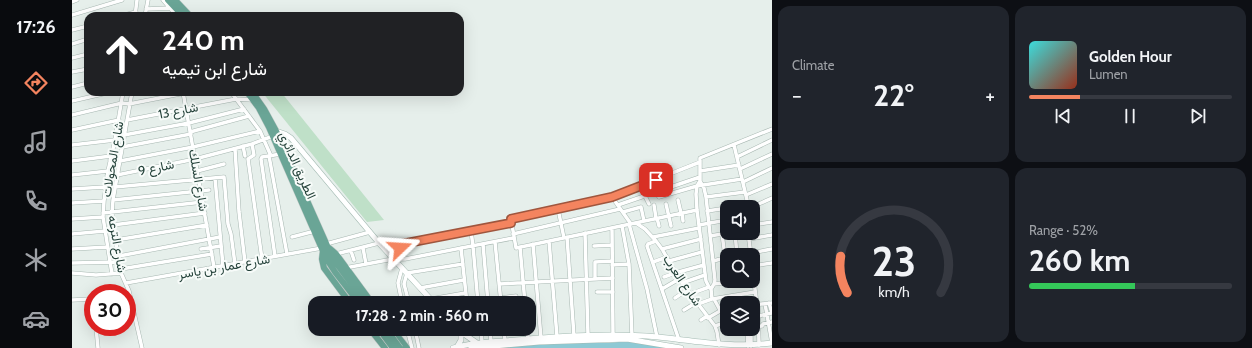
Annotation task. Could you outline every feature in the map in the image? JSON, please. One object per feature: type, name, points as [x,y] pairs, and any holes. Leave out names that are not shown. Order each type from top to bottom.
[{"type":"main road","points":[[168,0],[179,12]]},
{"type":"main road","points":[[175,0],[186,12]]},
{"type":"main road","points":[[180,0],[190,12]]},
{"type":"main road","name":"الطريق الدائري","points":[[250,96],[275,134],[281,154],[315,231],[324,247]]},
{"type":"main road","name":"الطريق الدائري","points":[[255,96],[264,109],[324,247]]},
{"type":"main road","points":[[324,247],[336,254],[367,296]]},
{"type":"main road","points":[[324,247],[330,266],[360,296]]},
{"type":"main road","points":[[324,247],[322,260],[324,268],[345,296]]},
{"type":"main road","points":[[342,277],[354,296]]},
{"type":"main road","points":[[375,336],[385,348]]},
{"type":"main road","points":[[384,336],[393,348]]},
{"type":"main road","points":[[379,341],[384,341],[390,336]]},
{"type":"main road","points":[[391,336],[400,348]]},
{"type":"main road","points":[[398,336],[407,348]]},
{"type":"street","points":[[72,2],[77,0]]},
{"type":"street","points":[[72,15],[122,0]]},
{"type":"street","points":[[135,12],[137,0]]},
{"type":"street","points":[[146,12],[148,0]]},
{"type":"street","points":[[163,0],[174,12]]},
{"type":"street","points":[[146,9],[171,8]]},
{"type":"street","points":[[72,30],[84,27]]},
{"type":"street","points":[[72,44],[84,41]]},
{"type":"street","points":[[72,58],[84,55]]},
{"type":"street","points":[[72,72],[84,70]]},
{"type":"street","points":[[72,87],[84,84]]},
{"type":"street","points":[[72,101],[94,96]]},
{"type":"street","name":"شارع المحولات","points":[[112,274],[103,215],[107,173],[115,140],[123,96]]},
{"type":"street","name":"شارع الترعه","points":[[126,283],[121,271],[112,212],[131,96]]},
{"type":"street","points":[[72,115],[122,103],[130,104],[169,96]]},
{"type":"street","name":"شارع السلك","points":[[184,96],[214,267]]},
{"type":"street","points":[[234,96],[260,131],[270,156],[287,254]]},
{"type":"street","name":"شارع 13","points":[[127,120],[236,99],[253,100]]},
{"type":"street","points":[[124,134],[189,123],[244,109]]},
{"type":"street","points":[[122,147],[190,133],[249,116]]},
{"type":"street","points":[[72,130],[119,120]]},
{"type":"street","points":[[524,296],[518,247],[515,247],[511,219],[612,197],[772,129]]},
{"type":"street","points":[[72,160],[111,158],[120,161],[193,147],[260,131]]},
{"type":"street","points":[[275,134],[285,134],[291,138],[379,243],[428,296]]},
{"type":"street","name":"شارع 9","points":[[72,174],[107,173],[117,175],[195,159],[234,149],[264,140],[275,134]]},
{"type":"street","points":[[72,145],[115,140]]},
{"type":"street","points":[[737,156],[772,140]]},
{"type":"street","points":[[252,144],[254,155],[248,159],[262,259]]},
{"type":"street","points":[[734,145],[747,200]]},
{"type":"street","points":[[243,146],[245,156]]},
{"type":"street","points":[[234,149],[245,262]]},
{"type":"street","points":[[276,256],[261,160],[262,157],[281,154]]},
{"type":"street","points":[[700,172],[739,167],[772,154]]},
{"type":"street","points":[[700,160],[700,179],[696,194],[705,275],[713,299],[720,310]]},
{"type":"street","points":[[197,171],[224,164]]},
{"type":"street","points":[[656,192],[659,197],[698,186],[743,180],[772,168]]},
{"type":"street","points":[[115,187],[223,177],[228,224],[231,234],[235,264]]},
{"type":"street","points":[[215,178],[223,266]]},
{"type":"street","points":[[700,179],[706,197],[714,284]]},
{"type":"street","points":[[620,209],[634,199],[700,179]]},
{"type":"street","points":[[706,197],[746,194],[772,184]]},
{"type":"street","points":[[72,189],[106,187]]},
{"type":"street","points":[[113,200],[209,190]]},
{"type":"street","points":[[645,196],[649,204]]},
{"type":"street","name":"شارع العرب","points":[[612,197],[632,224],[654,239],[662,249],[679,279],[715,326],[719,345]]},
{"type":"street","points":[[760,203],[772,198]]},
{"type":"street","points":[[634,199],[638,208],[641,208],[644,221]]},
{"type":"street","points":[[678,200],[683,222]]},
{"type":"street","points":[[72,203],[104,201]]},
{"type":"street","points":[[72,219],[103,215],[112,212],[203,202]]},
{"type":"street","points":[[666,204],[671,226]]},
{"type":"street","points":[[654,205],[659,226]]},
{"type":"street","points":[[513,234],[620,209],[638,208]]},
{"type":"street","points":[[558,209],[565,237],[574,336]]},
{"type":"street","points":[[707,211],[720,209]]},
{"type":"street","points":[[518,247],[697,210]]},
{"type":"street","points":[[113,225],[205,213]]},
{"type":"street","points":[[679,340],[647,245],[654,239],[720,221]]},
{"type":"street","points":[[760,224],[772,222]]},
{"type":"street","points":[[402,259],[400,248],[401,245],[511,223]]},
{"type":"street","points":[[632,224],[657,337]]},
{"type":"street","points":[[116,240],[207,225]]},
{"type":"street","points":[[622,226],[629,264],[632,336]]},
{"type":"street","points":[[612,228],[613,335]]},
{"type":"street","points":[[72,234],[105,231]]},
{"type":"street","points":[[292,237],[315,231]]},
{"type":"street","points":[[471,231],[477,296]]},
{"type":"street","name":"شارع عمار بن ياسر","points":[[126,283],[324,247],[370,232]]},
{"type":"street","points":[[585,233],[588,335]]},
{"type":"street","points":[[710,236],[720,234]]},
{"type":"street","points":[[760,237],[772,235]]},
{"type":"street","points":[[119,256],[220,237]]},
{"type":"street","points":[[345,268],[513,238]]},
{"type":"street","points":[[662,249],[701,239]]},
{"type":"street","points":[[549,241],[557,336]]},
{"type":"street","points":[[495,242],[501,296]]},
{"type":"street","points":[[336,254],[379,243]]},
{"type":"street","points":[[483,244],[487,296]]},
{"type":"street","points":[[533,244],[541,338]]},
{"type":"street","points":[[201,249],[221,246]]},
{"type":"street","points":[[594,246],[612,246]]},
{"type":"street","points":[[72,249],[108,247]]},
{"type":"street","points":[[363,248],[366,264]]},
{"type":"street","points":[[461,248],[465,296]]},
{"type":"street","points":[[760,252],[772,250]]},
{"type":"street","points":[[351,251],[354,260]]},
{"type":"street","points":[[653,262],[702,252]]},
{"type":"street","points":[[72,273],[96,275],[112,274],[212,254]]},
{"type":"street","points":[[713,261],[720,259]]},
{"type":"street","points":[[72,262],[120,262]]},
{"type":"street","points":[[595,279],[595,262],[629,264]]},
{"type":"street","points":[[760,265],[772,263]]},
{"type":"street","points":[[407,273],[463,264]]},
{"type":"street","points":[[664,277],[704,265]]},
{"type":"street","points":[[401,296],[398,282],[402,268]]},
{"type":"street","points":[[407,273],[404,284],[407,296]]},
{"type":"street","points":[[682,283],[705,275]]},
{"type":"street","points":[[499,284],[613,278]]},
{"type":"street","points":[[662,289],[679,279]]},
{"type":"street","points":[[420,288],[464,280]]},
{"type":"street","points":[[690,294],[710,288],[714,284],[720,283]]},
{"type":"street","points":[[754,288],[755,296]]},
{"type":"street","points":[[675,298],[687,290]]},
{"type":"street","points":[[596,292],[613,292]]},
{"type":"street","points":[[684,310],[697,303],[755,292]]},
{"type":"street","points":[[453,296],[465,293]]},
{"type":"street","points":[[72,300],[84,299]]},
{"type":"street","points":[[760,315],[772,313],[768,304]]},
{"type":"street","points":[[454,347],[479,343],[557,336],[588,335],[657,337],[719,345],[759,345],[772,343],[770,323],[767,314],[768,304]]},
{"type":"street","points":[[701,320],[720,311]]},
{"type":"street","name":"شارع الترعه","points":[[136,322],[142,348]]},
{"type":"street","points":[[760,326],[770,323]]},
{"type":"street","points":[[715,326],[720,324]]},
{"type":"street","points":[[97,336],[98,348]]},
{"type":"street","points":[[409,336],[412,348]]},
{"type":"street","points":[[416,336],[419,348]]},
{"type":"street","points":[[454,347],[461,340],[460,336]]},
{"type":"street","points":[[468,336],[479,343]]},
{"type":"street","points":[[479,343],[480,336]]},
{"type":"street","points":[[491,336],[491,342]]},
{"type":"street","points":[[505,336],[505,341]]},
{"type":"street","points":[[748,336],[750,346]]},
{"type":"street","points":[[750,346],[751,336]]},
{"type":"street","points":[[759,336],[759,345]]},
{"type":"street","points":[[470,348],[539,342],[627,339],[681,348]]},
{"type":"green space","points":[[265,96],[284,96],[384,220],[367,222]]},
{"type":"water","points":[[628,341],[667,348],[491,348],[566,343],[608,343]]},
{"type":"route","points":[[400,248],[402,244],[511,223],[510,219],[612,197],[656,180]]}]
